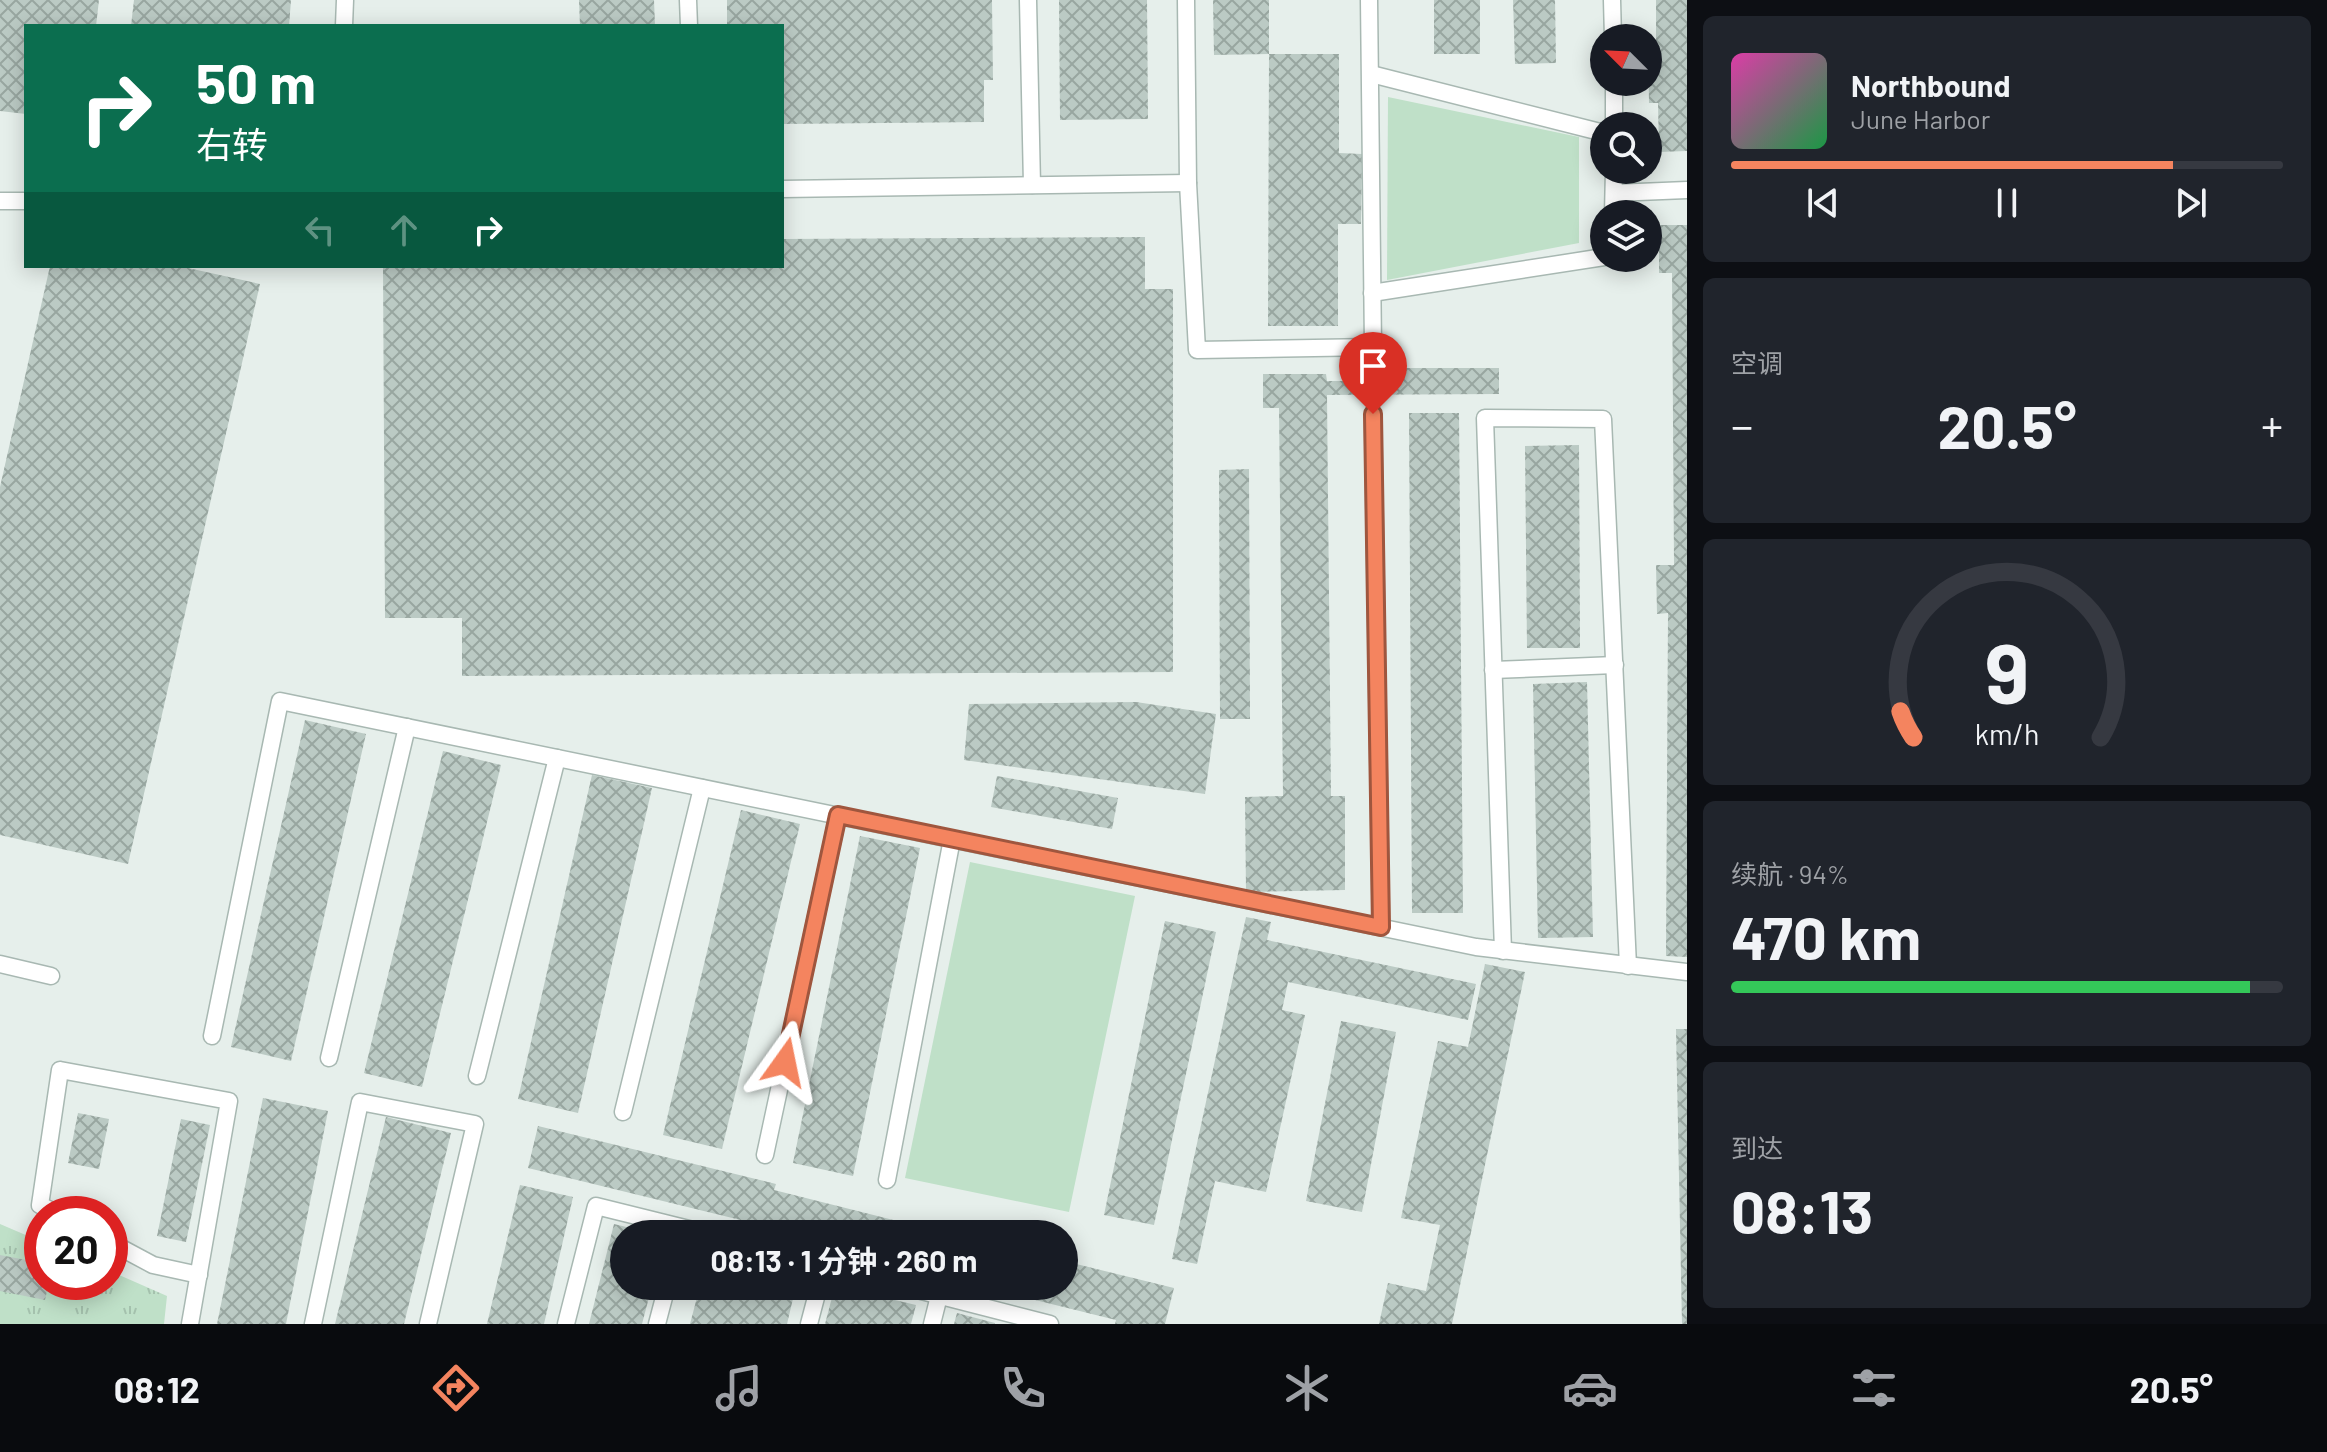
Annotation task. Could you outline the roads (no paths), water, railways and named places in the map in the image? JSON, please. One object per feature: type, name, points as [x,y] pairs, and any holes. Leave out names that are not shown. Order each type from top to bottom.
[{"type":"lane","points":[[344,24],[345,0]]},
{"type":"lane","points":[[688,0],[689,24]]},
{"type":"lane","points":[[1028,0],[1032,185]]},
{"type":"lane","points":[[1186,0],[1188,183],[1197,350],[1373,347],[1369,0]]},
{"type":"lane","points":[[1612,0],[1613,24]]},
{"type":"lane","points":[[1371,74],[1590,129]]},
{"type":"lane","points":[[784,189],[1188,183]]},
{"type":"lane","points":[[1614,184],[1614,200]]},
{"type":"lane","points":[[1614,193],[1687,190]]},
{"type":"lane","points":[[0,201],[24,201]]},
{"type":"lane","points":[[1372,293],[1590,259]]},
{"type":"lane","points":[[1373,414],[1381,927]]},
{"type":"lane","points":[[1503,951],[1485,418],[1603,419],[1628,966]]},
{"type":"lane","points":[[1493,670],[1615,665]]},
{"type":"lane","points":[[212,1036],[280,701],[1503,951],[1687,972]]},
{"type":"lane","points":[[329,1058],[407,727]]},
{"type":"lane","points":[[477,1076],[557,758]]},
{"type":"lane","points":[[623,1112],[702,788]]},
{"type":"lane","points":[[765,1155],[838,815]]},
{"type":"lane","points":[[887,1180],[952,839]]},
{"type":"lane","points":[[0,964],[51,976]]},
{"type":"lane","points":[[41,1196],[60,1070],[229,1101],[190,1324]]},
{"type":"lane","points":[[313,1324],[360,1102],[475,1124],[428,1324]]},
{"type":"lane","points":[[566,1324],[596,1206],[644,1220]]},
{"type":"lane","points":[[128,1252],[153,1265],[199,1275]]},
{"type":"lane","points":[[657,1324],[663,1300]]},
{"type":"lane","points":[[809,1324],[815,1300]]},
{"type":"lane","points":[[932,1324],[938,1300]]},
{"type":"lane","points":[[955,1300],[1050,1324]]}]
